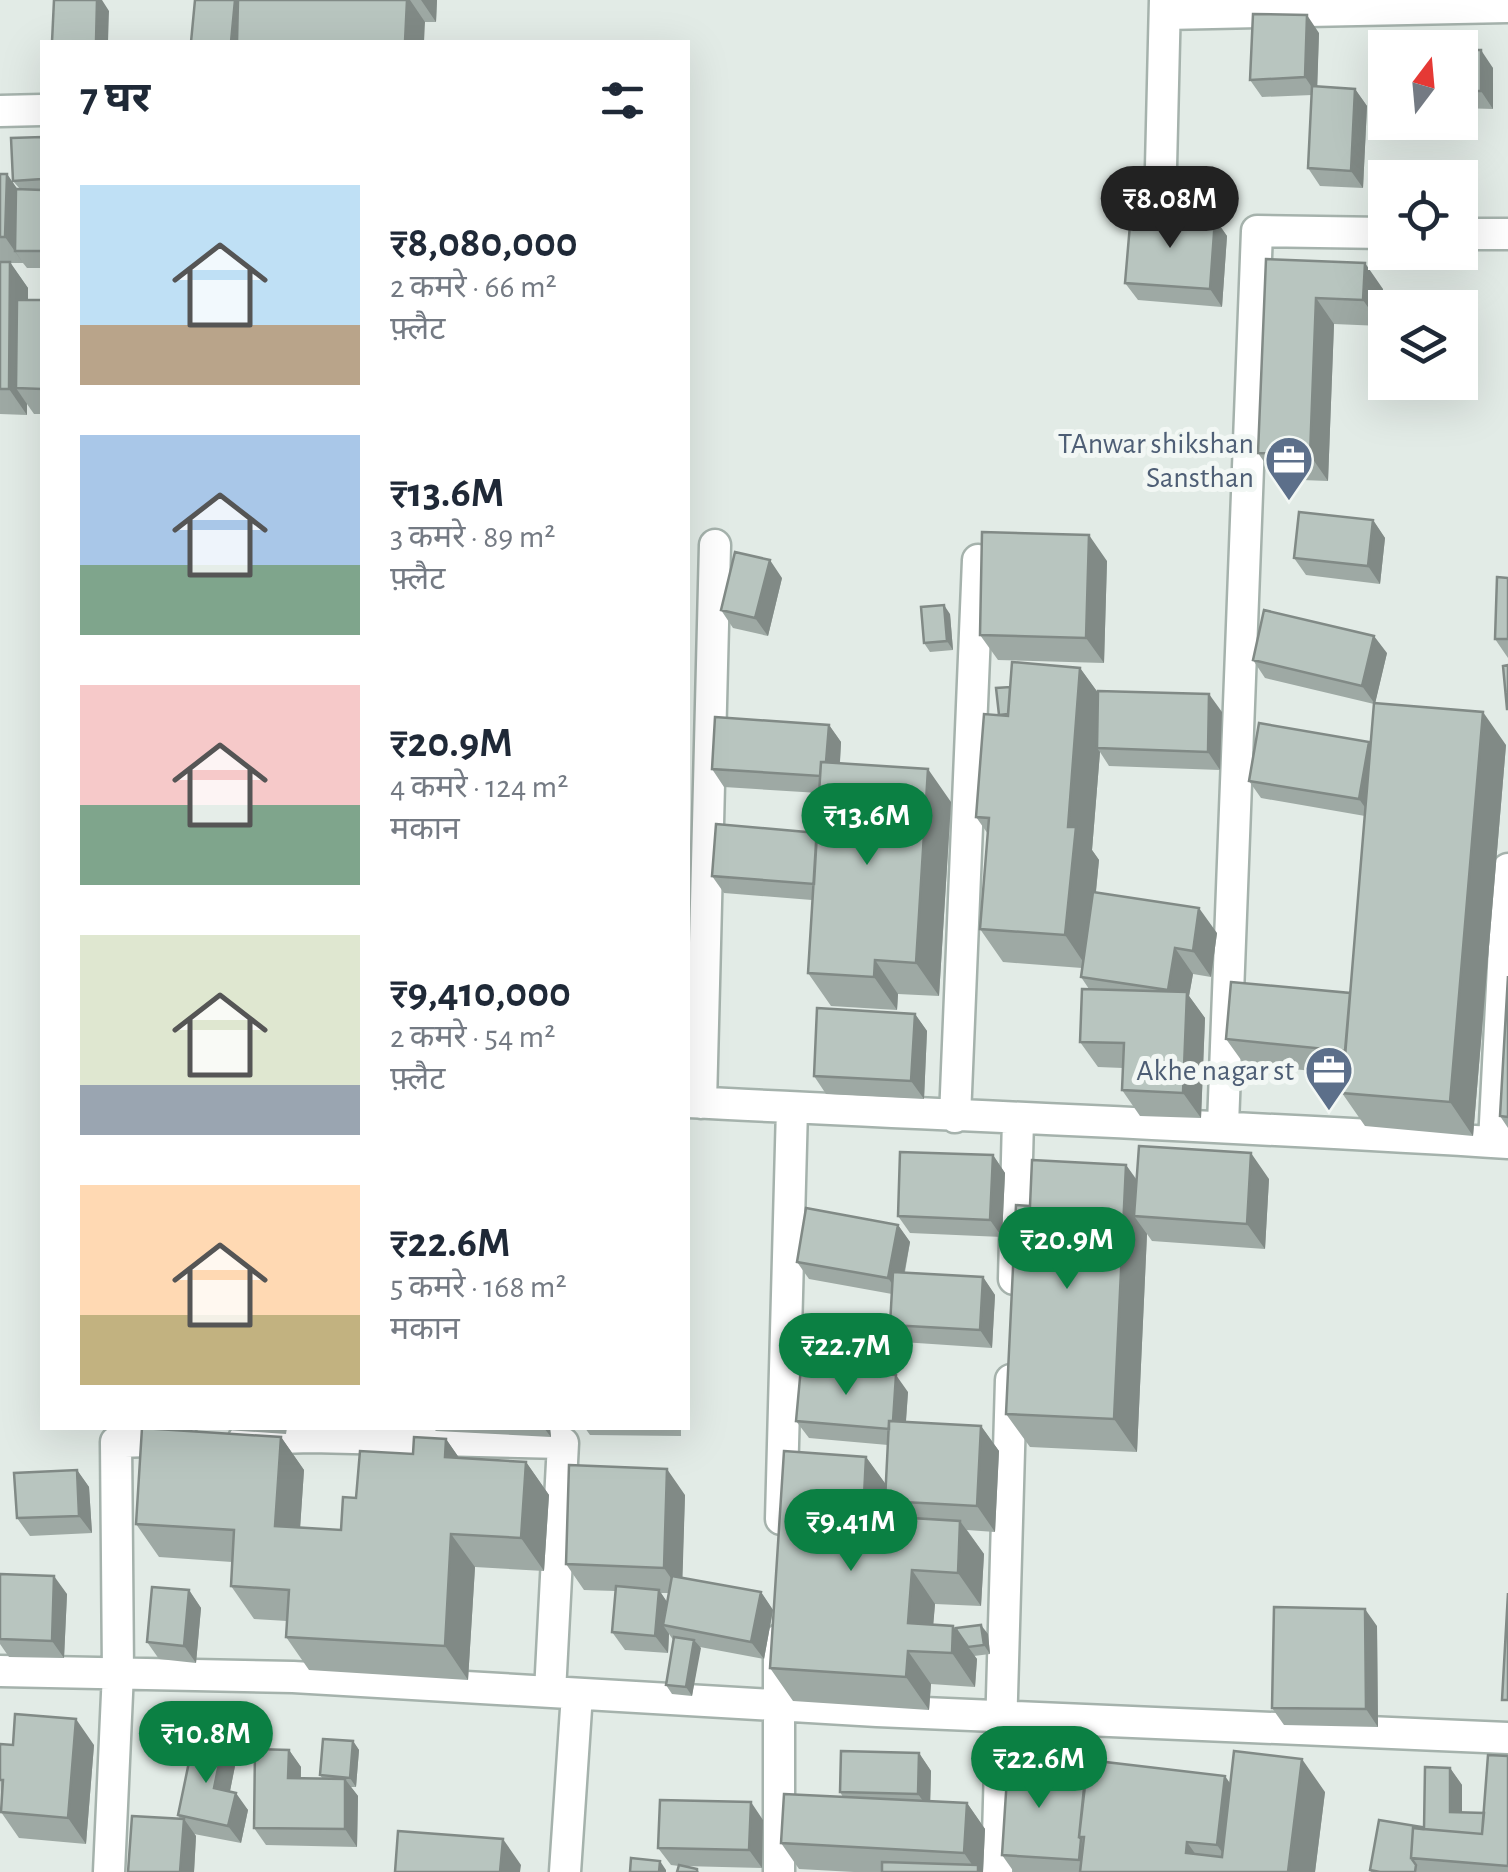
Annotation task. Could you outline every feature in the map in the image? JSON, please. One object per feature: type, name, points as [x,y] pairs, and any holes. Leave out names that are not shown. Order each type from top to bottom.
[{"type":"street","points":[[1161,167],[1165,7],[1508,7]]},
{"type":"street","points":[[0,111],[40,110]]},
{"type":"street","points":[[1224,1126],[1257,231],[1368,233]]},
{"type":"street","points":[[1478,234],[1508,234]]},
{"type":"street","points":[[715,545],[694,1103],[1224,1126],[1501,1143],[1508,869]]},
{"type":"street","points":[[955,1117],[978,560]]},
{"type":"street","points":[[781,1548],[792,1108]]},
{"type":"street","points":[[1013,1318],[1018,1119]]},
{"type":"street","points":[[997,1872],[1012,1357]]},
{"type":"street","points":[[109,1872],[118,1672],[116,1442],[311,1432],[563,1435],[565,1872]]},
{"type":"street","points":[[779,1872],[780,1607]]},
{"type":"street","points":[[0,1672],[309,1678],[778,1706],[1508,1738]]},
{"type":"building","points":[[54,0],[97,0],[96,40],[52,40]]},
{"type":"building","points":[[195,0],[235,0],[231,40],[191,40]]},
{"type":"building","points":[[238,0],[407,0],[405,40],[237,40]]},
{"type":"building","points":[[1253,14],[1307,15],[1305,77],[1250,80]]},
{"type":"building","points":[[1478,50],[1481,50],[1478,91]]},
{"type":"building","points":[[1312,86],[1355,89],[1351,171],[1308,168]]},
{"type":"building","points":[[40,137],[40,179],[13,181],[11,138]]},
{"type":"building","points":[[0,174],[7,174],[5,237],[0,237]]},
{"type":"building","points":[[16,189],[40,190],[40,251],[15,251]]},
{"type":"building","points":[[1131,213],[1215,219],[1210,289],[1125,283]]},
{"type":"building","points":[[1266,259],[1365,263],[1363,300],[1316,298],[1310,455],[1258,453]]},
{"type":"building","points":[[0,262],[10,262],[9,389],[0,389]]},
{"type":"building","points":[[17,300],[40,300],[40,389],[16,388]]},
{"type":"building","points":[[1299,512],[1373,520],[1368,566],[1294,558]]},
{"type":"building","points":[[982,532],[1089,535],[1086,638],[980,635]]},
{"type":"building","points":[[735,552],[770,560],[755,618],[721,610]]},
{"type":"building","points":[[1497,577],[1508,578],[1508,639],[1495,639]]},
{"type":"building","points":[[944,605],[947,641],[924,643],[921,607]]},
{"type":"building","points":[[1264,610],[1374,636],[1362,686],[1253,660]]},
{"type":"building","points":[[1012,662],[1080,668],[1068,827],[1076,827],[1065,935],[980,929],[989,818],[976,817],[984,714],[1008,716]]},
{"type":"building","points":[[1508,665],[1508,709],[1507,709],[1503,666]]},
{"type":"building","points":[[1010,687],[1008,714],[999,715],[996,688]]},
{"type":"building","points":[[1098,691],[1209,694],[1208,752],[1097,748]]},
{"type":"building","points":[[1374,703],[1483,712],[1450,1102],[1342,1093]]},
{"type":"building","points":[[715,717],[829,725],[826,762],[821,762],[820,776],[712,769]]},
{"type":"building","points":[[1259,723],[1369,742],[1359,799],[1249,781]]},
{"type":"building","points":[[821,762],[928,769],[916,963],[875,960],[874,977],[808,973]]},
{"type":"building","points":[[716,824],[817,833],[814,884],[712,876]]},
{"type":"building","points":[[1093,892],[1199,908],[1193,951],[1175,948],[1168,990],[1081,977]]},
{"type":"building","points":[[1508,976],[1508,1117],[1500,1116]]},
{"type":"building","points":[[1231,982],[1350,993],[1345,1051],[1226,1039]]},
{"type":"building","points":[[1082,989],[1187,992],[1183,1093],[1122,1090],[1124,1043],[1080,1042]]},
{"type":"building","points":[[817,1008],[915,1014],[911,1081],[814,1076]]},
{"type":"building","points":[[1139,1146],[1251,1153],[1247,1224],[1134,1216]]},
{"type":"building","points":[[900,1152],[993,1155],[990,1220],[898,1216]]},
{"type":"building","points":[[1032,1160],[1126,1165],[1114,1419],[1006,1414],[1016,1205],[1030,1206]]},
{"type":"building","points":[[806,1208],[898,1225],[888,1278],[797,1262]]},
{"type":"building","points":[[893,1272],[983,1277],[980,1330],[890,1325]]},
{"type":"building","points":[[801,1367],[896,1375],[889,1429],[796,1421]]},
{"type":"building","points":[[889,1421],[981,1426],[977,1506],[885,1501]]},
{"type":"building","points":[[142,1430],[281,1437],[275,1526],[341,1530],[343,1497],[356,1498],[360,1451],[413,1454],[414,1437],[446,1439],[445,1457],[526,1462],[521,1538],[451,1534],[445,1646],[286,1637],[289,1590],[231,1586],[234,1530],[136,1524]]},
{"type":"building","points":[[784,1451],[866,1457],[863,1515],[960,1521],[958,1573],[912,1570],[908,1623],[953,1626],[952,1653],[908,1651],[906,1677],[770,1668]]},
{"type":"building","points":[[569,1465],[667,1469],[664,1568],[566,1564]]},
{"type":"building","points":[[77,1470],[79,1516],[17,1518],[14,1473]]},
{"type":"building","points":[[0,1574],[54,1576],[52,1641],[0,1639]]},
{"type":"building","points":[[672,1576],[761,1592],[751,1642],[663,1625]]},
{"type":"building","points":[[616,1586],[659,1590],[655,1636],[612,1632]]},
{"type":"building","points":[[152,1587],[189,1590],[184,1646],[147,1642]]},
{"type":"building","points":[[1508,1593],[1508,1700],[1502,1700]]},
{"type":"building","points":[[1274,1607],[1365,1609],[1366,1709],[1272,1708]]},
{"type":"building","points":[[981,1625],[984,1645],[968,1647],[956,1628]]},
{"type":"building","points":[[674,1637],[694,1640],[686,1687],[666,1685]]},
{"type":"building","points":[[15,1714],[76,1719],[68,1818],[1,1812],[0,1744],[13,1745]]},
{"type":"building","points":[[194,1738],[223,1744],[214,1788],[236,1793],[228,1826],[178,1815]]},
{"type":"building","points":[[323,1739],[353,1741],[350,1778],[320,1775]]},
{"type":"building","points":[[1009,1746],[1044,1748],[1042,1785],[1084,1788],[1079,1860],[1002,1855]]},
{"type":"building","points":[[255,1749],[289,1750],[288,1778],[345,1779],[345,1829],[254,1828]]},
{"type":"building","points":[[841,1751],[919,1753],[918,1794],[840,1792]]},
{"type":"building","points":[[1234,1751],[1302,1759],[1288,1872],[1080,1872],[1084,1837],[1079,1837],[1088,1760],[1225,1776],[1217,1845],[1187,1842],[1186,1853],[1222,1857]]},
{"type":"building","points":[[1488,1755],[1508,1756],[1508,1866],[1411,1858],[1413,1828],[1482,1834]]},
{"type":"building","points":[[1425,1767],[1450,1768],[1450,1812],[1484,1813],[1482,1834],[1424,1829]]},
{"type":"building","points":[[784,1794],[967,1803],[964,1853],[781,1843]]},
{"type":"building","points":[[660,1800],[751,1802],[749,1850],[658,1848]]},
{"type":"building","points":[[132,1816],[184,1819],[180,1872],[128,1872]]},
{"type":"building","points":[[1379,1820],[1422,1827],[1413,1828],[1411,1858],[1415,1872],[1370,1870]]},
{"type":"building","points":[[398,1831],[503,1839],[500,1872],[395,1872]]},
{"type":"building","points":[[631,1858],[660,1861],[659,1872],[630,1872]]},
{"type":"building","points":[[882,1862],[978,1865],[978,1872],[882,1872]]},
{"type":"building","points":[[679,1865],[697,1869],[697,1872],[677,1872]]},
{"type":"place","name":"TAnwar shikshan Sansthan","points":[[1289,502]]},
{"type":"place","name":"Akhe nagar st","points":[[1329,1112]]}]
